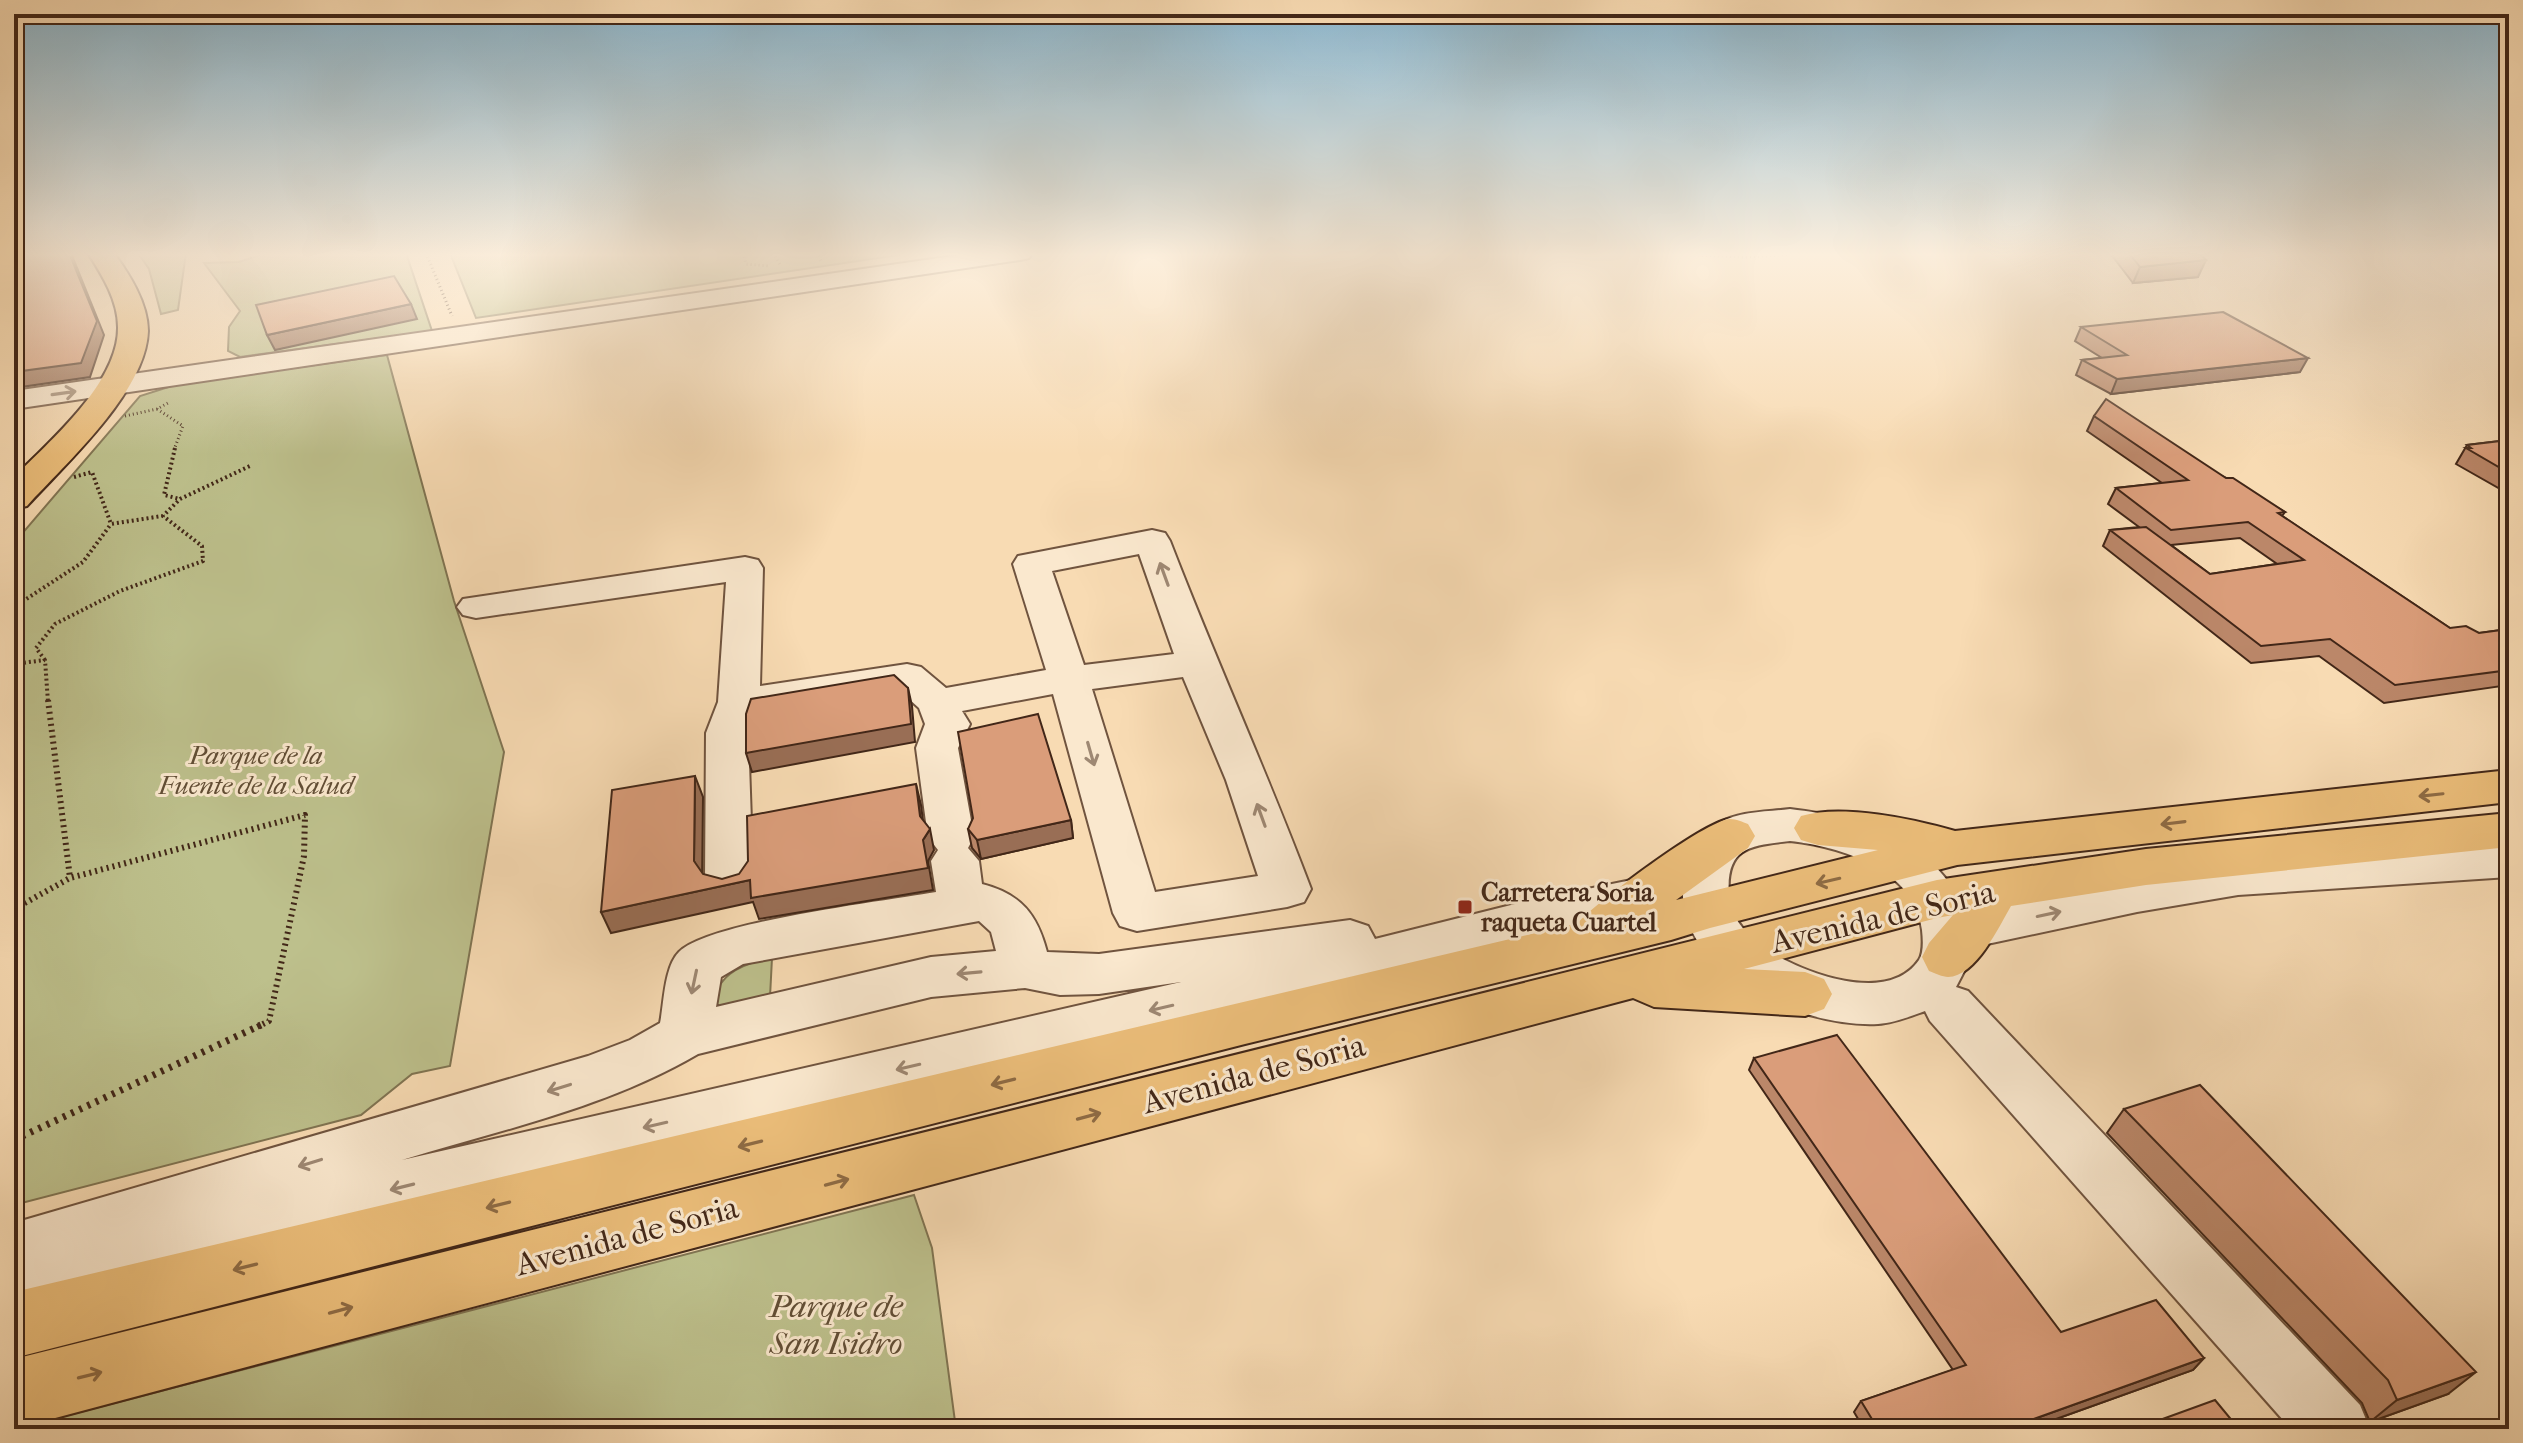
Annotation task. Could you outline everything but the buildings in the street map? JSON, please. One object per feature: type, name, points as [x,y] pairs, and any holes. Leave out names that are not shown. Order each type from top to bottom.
[{"type":"main road","points":[[14,498],[114,386],[130,351],[133,333],[130,320]]},
{"type":"main road","name":"Avenida de Soria","points":[[1951,924],[1957,848],[2509,786]]},
{"type":"main road","points":[[1818,828],[1875,832],[1957,848]]},
{"type":"main road","points":[[1731,836],[1646,895],[1591,964],[1663,985],[1805,994]]},
{"type":"main road","name":"Avenida de Soria","points":[[14,1394],[1591,964],[1671,921],[1719,931],[1951,924],[2146,867],[2503,856]]},
{"type":"main road","name":"Avenida de Soria","points":[[14,1325],[1591,964]]},
{"type":"street","points":[[14,400],[568,320]]},
{"type":"street","points":[[1152,541],[1199,667],[1248,780],[1287,889],[1137,913],[1072,688],[1031,564],[1152,541]]},
{"type":"street","points":[[476,607],[745,568],[739,702],[727,733],[730,912],[697,966],[684,1036]]},
{"type":"street","points":[[942,713],[1199,667]]},
{"type":"street","points":[[739,702],[907,676],[942,713]]},
{"type":"street","points":[[942,713],[937,748],[956,869],[983,902],[1012,924],[1022,943],[1025,968]]},
{"type":"street","points":[[1951,924],[1936,977],[1907,997],[1881,1003],[1848,1003],[1805,994],[1770,978],[1719,931],[1703,885],[1710,859],[1731,836],[1741,831],[1790,825],[1818,828],[1858,840],[1951,924],[2336,1429]]},
{"type":"street","points":[[730,912],[956,869]]},
{"type":"street","points":[[14,1282],[618,1134],[1419,948],[1519,922],[1646,895]]},
{"type":"street","points":[[14,1252],[596,1077],[649,1056],[684,1036],[931,977],[1025,968],[1060,975],[1099,974],[1397,934],[1519,922]]},
{"type":"path","points":[[450,338],[457,326],[455,320]]},
{"type":"path","points":[[157,409],[183,426],[170,462],[164,495],[180,499]]},
{"type":"path","points":[[14,607],[83,562],[111,524],[163,516],[180,499],[250,466]]},
{"type":"path","points":[[62,481],[92,472],[111,524]]},
{"type":"path","points":[[70,878],[49,717],[45,660],[36,648],[55,624],[120,591],[203,561],[202,546],[163,516]]},
{"type":"path","points":[[14,664],[45,660]]},
{"type":"path","points":[[14,909],[70,878],[305,815],[304,856],[269,1021],[14,1140]]},
{"type":"path","points":[[527,1429],[604,1424],[614,1429]]},
{"type":"green space","points":[[234,320],[428,320],[432,331],[240,357],[228,351],[229,327]]},
{"type":"green space","name":"Parque de la Fuente de la Salud","points":[[387,355],[454,601],[504,752],[450,1066],[412,1074],[361,1115],[14,1205],[14,543],[140,396],[178,384]]},
{"type":"green space","points":[[772,958],[770,997],[705,1011],[730,974],[747,964]]},
{"type":"green space","name":"Parque de San Isidro","points":[[914,1195],[932,1248],[956,1429],[15,1429]]},
{"type":"place","name":"Carretera Soria raqueta Cuartel","points":[[1465,907]]}]
